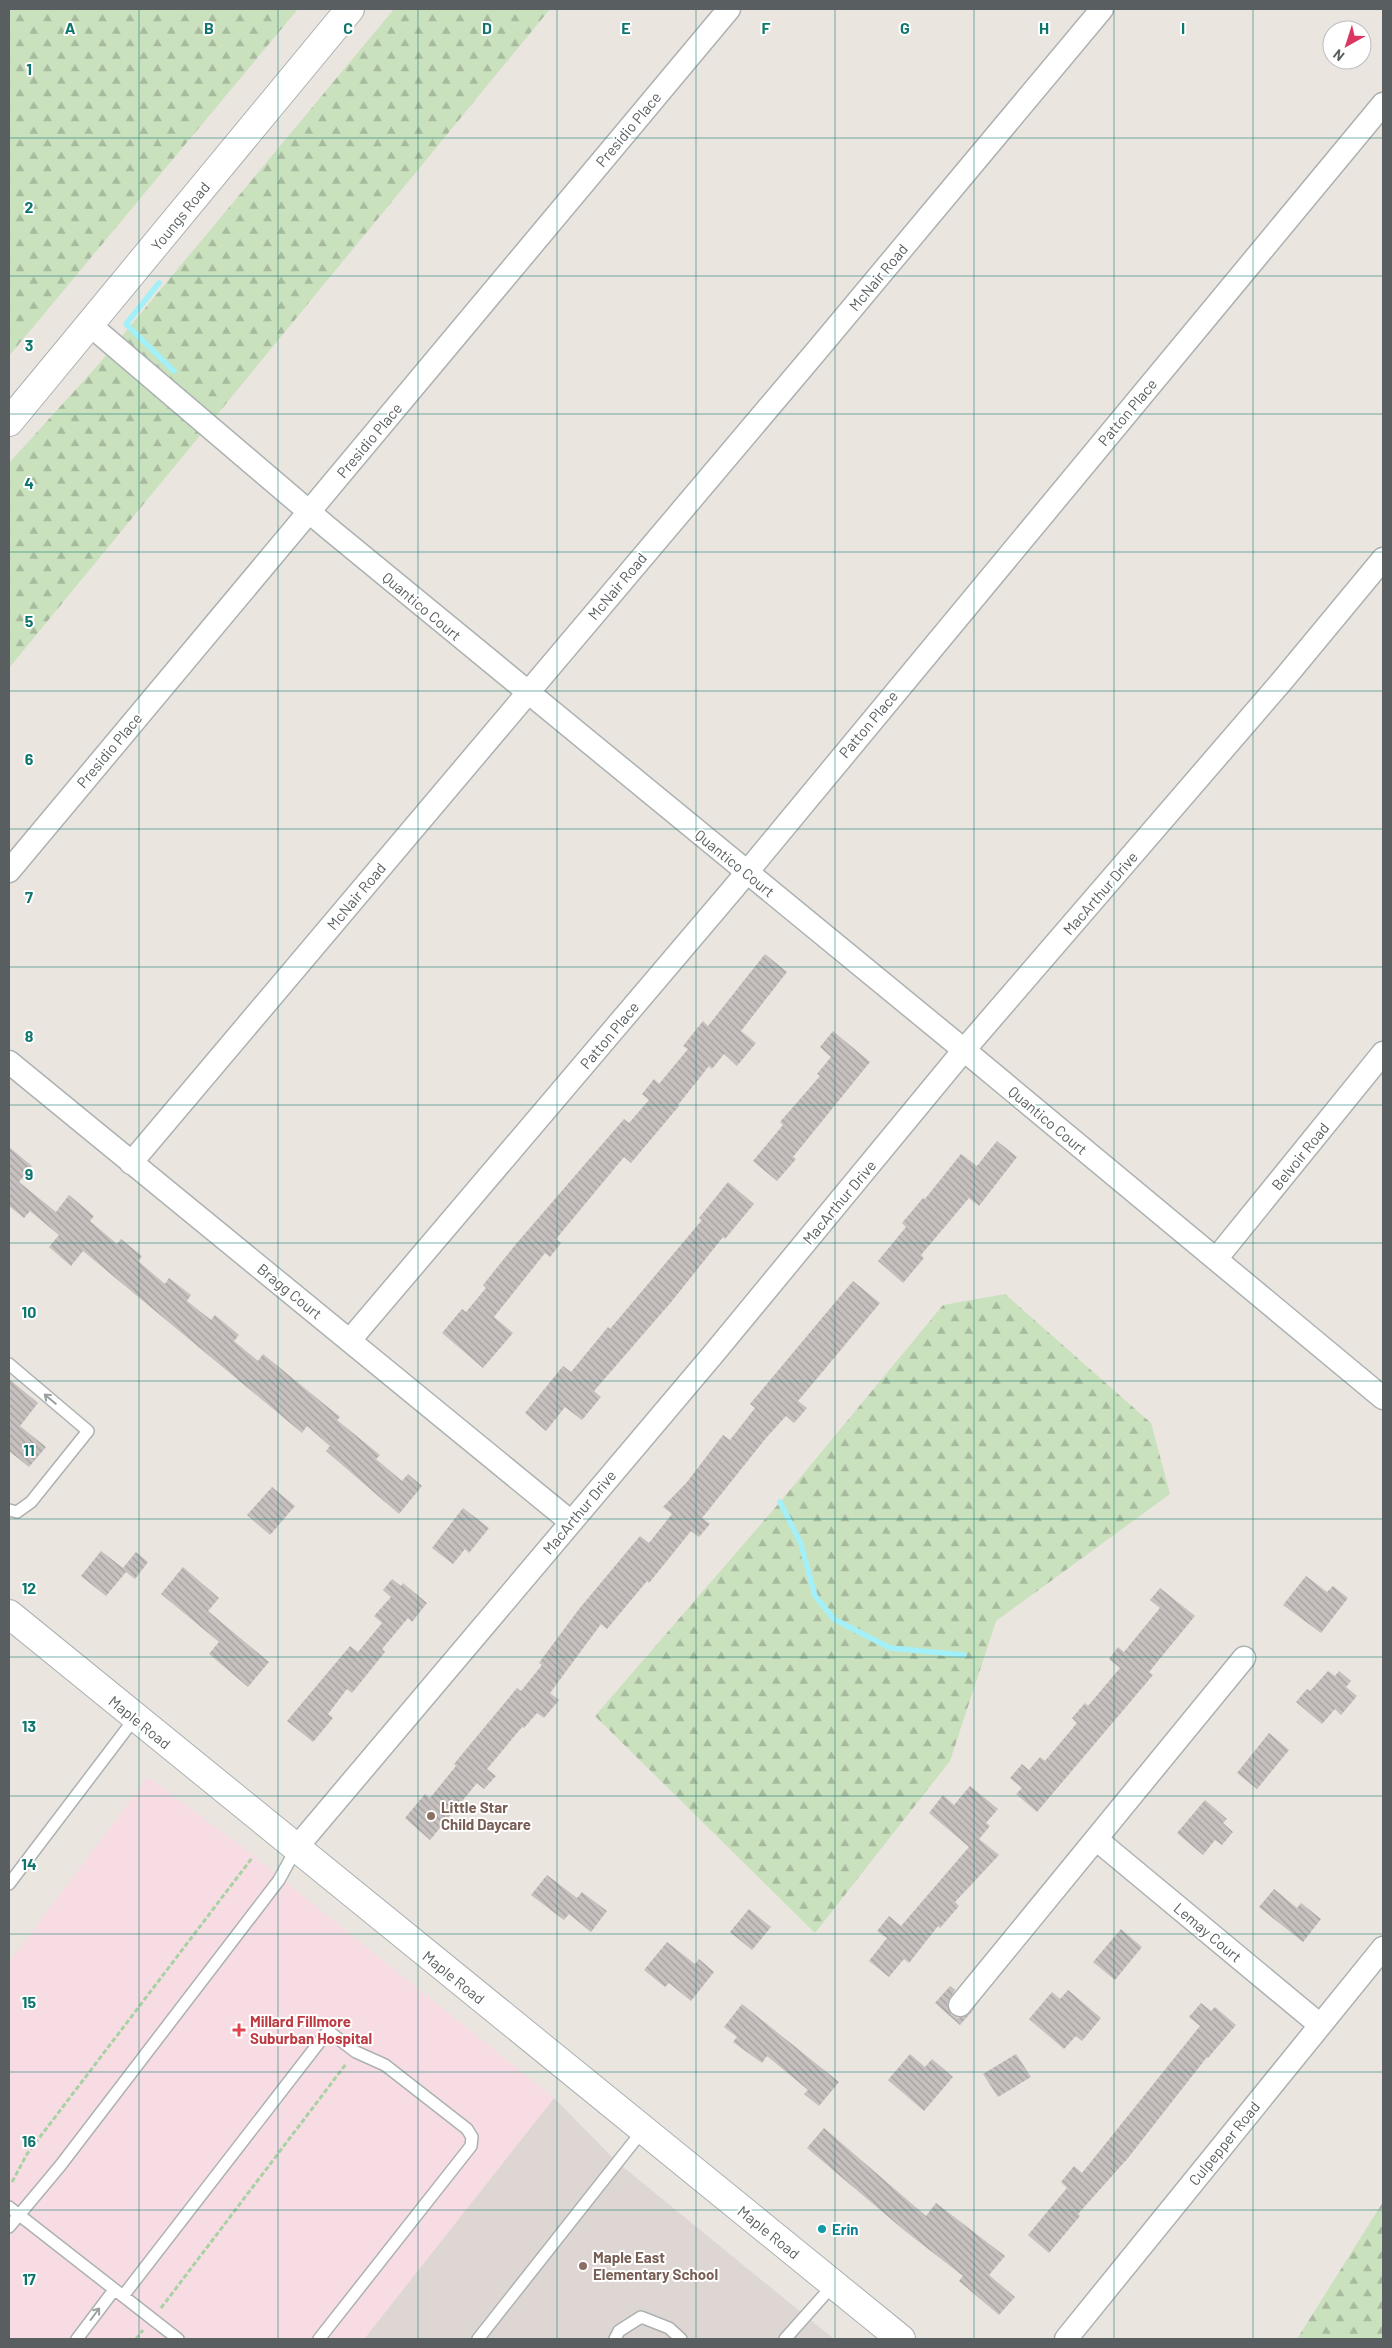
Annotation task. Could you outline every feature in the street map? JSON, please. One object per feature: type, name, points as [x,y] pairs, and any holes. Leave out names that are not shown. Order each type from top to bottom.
[{"type":"main road","name":"Youngs Road","points":[[9,422],[350,9]]},
{"type":"main road","name":"Maple Road","points":[[9,1614],[901,2339]]},
{"type":"street","name":"Presidio Place","points":[[9,871],[729,9]]},
{"type":"street","name":"McNair Road","points":[[131,1163],[1102,9]]},
{"type":"street","name":"Patton Place","points":[[350,1340],[746,872],[1383,104]]},
{"type":"street","name":"Quantico Court","points":[[90,325],[309,512],[527,693],[964,1050],[1383,1398]]},
{"type":"street","name":"MacArthur Drive","points":[[297,1847],[716,1352],[964,1050],[1383,560]]},
{"type":"street","name":"Belvoir Road","points":[[1216,1259],[1383,1054]]},
{"type":"street","name":"Bragg Court","points":[[9,1062],[571,1522]]},
{"type":"street","points":[[960,2005],[1244,1658]]},
{"type":"street","name":"Lemay Court","points":[[1096,1839],[1320,2025]]},
{"type":"street","name":"Culpepper Road","points":[[1066,2339],[1383,1948]]},
{"type":"lane","points":[[9,1364],[88,1430],[31,1502],[17,1512],[9,1510]]},
{"type":"lane","points":[[9,1884],[135,1718]]},
{"type":"lane","points":[[9,2227],[50,2179],[279,1880],[297,1847]]},
{"type":"lane","points":[[77,2339],[119,2293],[328,2032],[356,2052],[386,2065],[467,2129],[472,2137],[471,2146],[319,2339]]},
{"type":"lane","points":[[478,2339],[643,2130]]},
{"type":"lane","points":[[9,2207],[177,2339]]},
{"type":"lane","points":[[785,2339],[833,2285]]},
{"type":"lane","points":[[615,2339],[619,2331],[641,2316],[669,2328],[681,2339]]},
{"type":"path","points":[[12,2182],[26,2154],[252,1858]]},
{"type":"path","points":[[161,2308],[348,2062]]},
{"type":"path","points":[[136,2339],[144,2329]]},
{"type":"shaded area","name":"Millard Fillmore Suburban Hospital","points":[[148,1777],[246,1850],[554,2098],[364,2339],[9,2339],[9,1962]]},
{"type":"shaded area","name":"Maple East Elementary School","points":[[554,2098],[617,2162],[834,2339],[364,2339]]},
{"type":"green space","points":[[9,9],[298,9],[9,356]]},
{"type":"green space","points":[[394,9],[550,9],[9,668],[9,463],[97,366]]},
{"type":"green space","points":[[1005,1294],[1151,1423],[1170,1494],[996,1621],[950,1761],[815,1933],[595,1716],[780,1502],[943,1305]]},
{"type":"green space","points":[[1383,2202],[1383,2339],[1297,2339]]},
{"type":"building","points":[[765,954],[787,972],[741,1031],[756,1043],[737,1066],[724,1054],[712,1069],[709,1066],[679,1106],[631,1163],[624,1157],[556,1239],[561,1243],[550,1257],[545,1253],[494,1317],[513,1333],[483,1368],[442,1333],[462,1309],[466,1312],[486,1288],[483,1285],[516,1244],[624,1119],[629,1123],[649,1100],[642,1094],[654,1079],[659,1084],[688,1049],[683,1046],[703,1021],[708,1026]]},
{"type":"building","points":[[833,1031],[870,1062],[793,1157],[796,1159],[777,1181],[753,1161],[783,1125],[780,1122],[820,1076],[817,1074],[831,1057],[820,1047]]},
{"type":"building","points":[[997,1141],[1017,1157],[979,1206],[969,1198],[921,1255],[924,1258],[903,1283],[878,1261],[906,1227],[902,1223],[923,1198],[925,1199],[961,1154],[977,1166]]},
{"type":"building","points":[[9,1147],[32,1166],[19,1182],[56,1212],[69,1195],[94,1216],[90,1221],[117,1244],[121,1239],[142,1256],[138,1261],[165,1284],[169,1278],[191,1295],[187,1301],[211,1320],[215,1315],[239,1335],[234,1341],[258,1361],[263,1354],[340,1417],[337,1420],[380,1455],[376,1459],[402,1481],[408,1474],[422,1486],[399,1514],[326,1451],[330,1446],[307,1426],[302,1433],[83,1251],[71,1266],[49,1247],[59,1235],[30,1211],[24,1218],[9,1206]]},
{"type":"building","points":[[728,1182],[754,1204],[725,1239],[723,1237],[672,1301],[594,1391],[601,1397],[582,1420],[565,1407],[546,1431],[525,1413],[563,1366],[571,1372],[608,1327],[610,1329],[702,1220],[699,1218]]},
{"type":"building","points":[[853,1281],[880,1303],[798,1401],[807,1408],[794,1423],[786,1416],[766,1438],[702,1518],[710,1524],[699,1537],[691,1531],[649,1583],[647,1581],[607,1629],[601,1624],[550,1693],[559,1700],[544,1718],[537,1713],[524,1728],[522,1727],[487,1769],[496,1776],[484,1789],[477,1783],[430,1840],[405,1818],[425,1794],[430,1798],[456,1766],[454,1764],[517,1688],[521,1691],[542,1665],[539,1663],[579,1609],[640,1536],[649,1543],[672,1514],[663,1507],[687,1482],[723,1435],[730,1440],[755,1408],[750,1404]]},
{"type":"building","points":[[9,1379],[38,1403],[20,1426],[46,1447],[29,1467],[9,1451]]},
{"type":"building","points":[[272,1487],[295,1506],[270,1535],[247,1515]]},
{"type":"building","points":[[463,1508],[489,1528],[469,1553],[465,1549],[453,1564],[432,1548]]},
{"type":"building","points":[[101,1551],[123,1568],[136,1552],[148,1562],[135,1579],[126,1572],[106,1596],[81,1576]]},
{"type":"building","points":[[183,1567],[219,1598],[208,1611],[269,1662],[248,1687],[209,1654],[219,1642],[161,1594]]},
{"type":"building","points":[[1306,1576],[1327,1592],[1333,1586],[1348,1598],[1321,1633],[1283,1605]]},
{"type":"building","points":[[392,1579],[401,1586],[403,1583],[427,1603],[412,1622],[408,1618],[382,1649],[385,1652],[352,1693],[347,1689],[328,1714],[333,1718],[313,1742],[287,1721],[350,1646],[358,1652],[382,1623],[374,1616],[391,1597],[383,1590]]},
{"type":"building","points":[[1160,1588],[1195,1616],[1149,1672],[1153,1675],[1037,1812],[1016,1794],[1022,1788],[1010,1778],[1022,1764],[1029,1770],[1040,1757],[1045,1761],[1077,1723],[1072,1718],[1085,1703],[1088,1706],[1120,1668],[1109,1659],[1118,1647],[1124,1652],[1160,1608],[1150,1600]]},
{"type":"building","points":[[1328,1671],[1335,1676],[1339,1671],[1351,1681],[1346,1687],[1357,1696],[1341,1715],[1335,1709],[1322,1724],[1296,1702],[1307,1689],[1310,1691]]},
{"type":"building","points":[[1269,1733],[1289,1750],[1257,1789],[1237,1773]]},
{"type":"building","points":[[970,1786],[998,1809],[986,1823],[990,1826],[979,1839],[999,1855],[955,1902],[959,1906],[940,1928],[938,1926],[909,1963],[904,1959],[889,1977],[869,1961],[887,1938],[877,1931],[889,1916],[901,1926],[969,1847],[929,1813],[943,1795],[954,1805]]},
{"type":"building","points":[[1205,1800],[1227,1819],[1223,1823],[1233,1832],[1222,1845],[1215,1840],[1203,1855],[1177,1833]]},
{"type":"building","points":[[547,1875],[577,1898],[582,1892],[607,1911],[591,1932],[569,1914],[564,1920],[531,1895]]},
{"type":"building","points":[[1274,1889],[1297,1908],[1301,1903],[1321,1919],[1303,1942],[1259,1907]]},
{"type":"building","points":[[749,1909],[771,1927],[752,1950],[730,1932]]},
{"type":"building","points":[[1121,1929],[1142,1947],[1115,1980],[1093,1962]]},
{"type":"building","points":[[667,1942],[695,1964],[699,1959],[714,1972],[691,2001],[669,1983],[665,1987],[644,1970]]},
{"type":"building","points":[[950,1986],[955,1990],[947,2003],[951,2015],[957,2018],[964,2017],[975,2008],[960,2025],[935,2003]]},
{"type":"building","points":[[1068,1990],[1101,2018],[1082,2041],[1076,2036],[1064,2049],[1029,2019],[1052,1992],[1060,1999]]},
{"type":"building","points":[[1201,2003],[1211,2011],[1215,2007],[1236,2025],[1207,2057],[1128,2158],[1078,2214],[1080,2216],[1049,2253],[1028,2235],[1067,2188],[1061,2182],[1074,2166],[1082,2173],[1200,2026],[1189,2017]]},
{"type":"building","points":[[742,2004],[839,2082],[819,2106],[804,2094],[808,2090],[767,2056],[762,2063],[733,2042],[737,2037],[724,2027]]},
{"type":"building","points":[[910,2054],[925,2067],[932,2059],[953,2077],[924,2111],[888,2080]]},
{"type":"building","points":[[1016,2054],[1031,2077],[998,2097],[983,2074]]},
{"type":"building","points":[[824,2128],[926,2216],[936,2203],[1005,2256],[989,2275],[1015,2297],[999,2315],[959,2281],[963,2276],[905,2231],[807,2148]]},
{"type":"waterway","points":[[159,283],[126,324],[174,371]]},
{"type":"waterway","points":[[780,1502],[801,1544],[815,1596],[834,1619],[890,1648],[964,1655]]},
{"type":"place","name":"Little Star Child Daycare","points":[[431,1816]]},
{"type":"place","name":"Millard Fillmore Suburban Hospital","points":[[239,2030]]},
{"type":"place","name":"Erin","points":[[822,2229]]},
{"type":"place","name":"Maple East Elementary School","points":[[583,2266]]}]
